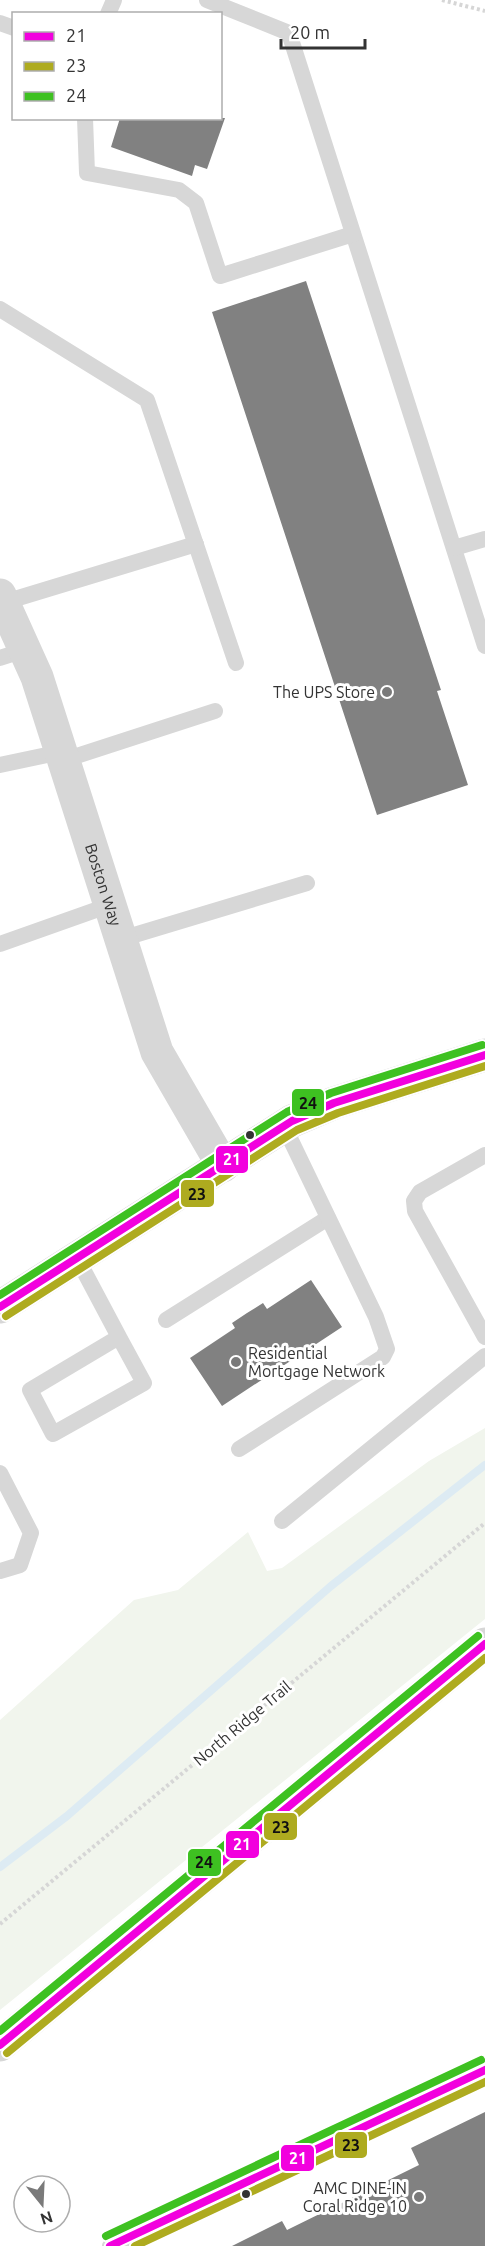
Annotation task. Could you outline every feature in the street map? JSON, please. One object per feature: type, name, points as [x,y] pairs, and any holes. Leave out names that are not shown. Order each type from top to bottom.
[{"type":"street","name":"Boston Way","points":[[2,599],[13,654],[37,677],[157,1052],[224,1166]]},
{"type":"street","points":[[0,1307],[284,1126],[334,1103],[485,1055]]},
{"type":"street","points":[[0,2045],[485,1644]]},
{"type":"lane","points":[[207,0],[289,33],[485,646]]},
{"type":"lane","points":[[85,120],[87,173],[179,190],[196,203],[220,276],[353,234]]},
{"type":"lane","points":[[0,309],[147,400],[236,663]]},
{"type":"lane","points":[[454,548],[485,539]]},
{"type":"lane","points":[[2,599],[196,544]]},
{"type":"lane","points":[[0,765],[62,756],[215,711]]},
{"type":"lane","points":[[121,939],[307,883]]},
{"type":"lane","points":[[0,944],[110,905]]},
{"type":"lane","points":[[239,1449],[383,1357],[387,1349],[376,1317],[284,1126]]},
{"type":"lane","points":[[485,1155],[420,1192],[414,1201],[415,1211],[485,1337]]},
{"type":"lane","points":[[166,1320],[328,1218]]},
{"type":"lane","points":[[77,1258],[144,1383],[53,1434],[30,1390],[119,1337]]},
{"type":"lane","points":[[282,1521],[485,1356]]},
{"type":"lane","points":[[0,1473],[31,1533],[20,1565],[0,1571]]},
{"type":"lane","points":[[110,2246],[485,2070]]},
{"type":"path","points":[[441,0],[485,11]]},
{"type":"path","name":"North Ridge Trail","points":[[0,1924],[485,1522]]},
{"type":"shaded area","points":[[485,1428],[485,1619],[0,2010],[0,1720],[134,1600],[178,1590],[248,1532],[267,1571],[282,1568],[429,1461]]},
{"type":"building","points":[[225,118],[207,169],[195,165],[192,176],[111,147],[119,120],[222,120]]},
{"type":"building","points":[[306,281],[441,690],[437,691],[468,785],[377,815],[212,312]]},
{"type":"building","points":[[311,1280],[342,1327],[222,1406],[190,1358],[235,1328],[232,1323],[247,1313],[263,1303],[267,1309]]},
{"type":"building","name":"AMC DINE-IN Coral Ridge 10","points":[[485,2112],[485,2246],[232,2246],[282,2221],[287,2230],[419,2165],[411,2148]]},
{"type":"waterway","points":[[0,1867],[67,1816],[331,1586],[485,1465]]},
{"type":"transit line","name":"24","points":[[0,1295],[287,1112],[331,1093],[482,1045]]},
{"type":"transit line","name":"21","points":[[0,1307],[292,1121],[334,1103],[485,1055]]},
{"type":"transit line","name":"23","points":[[6,1316],[297,1130],[338,1113],[485,1066]]},
{"type":"transit line","name":"24","points":[[0,2031],[478,1636]]},
{"type":"transit line","name":"21","points":[[0,2045],[485,1644]]},
{"type":"transit line","name":"23","points":[[7,2053],[485,1658]]},
{"type":"transit line","name":"24","points":[[106,2236],[481,2060]]},
{"type":"transit line","name":"21","points":[[110,2246],[485,2070]]},
{"type":"transit line","name":"23","points":[[135,2246],[485,2082]]},
{"type":"place","name":"The UPS Store","points":[[387,692]]},
{"type":"place","name":"Residential Mortgage Network","points":[[236,1362]]},
{"type":"place","name":"AMC DINE-IN Coral Ridge 10","points":[[419,2197]]}]
